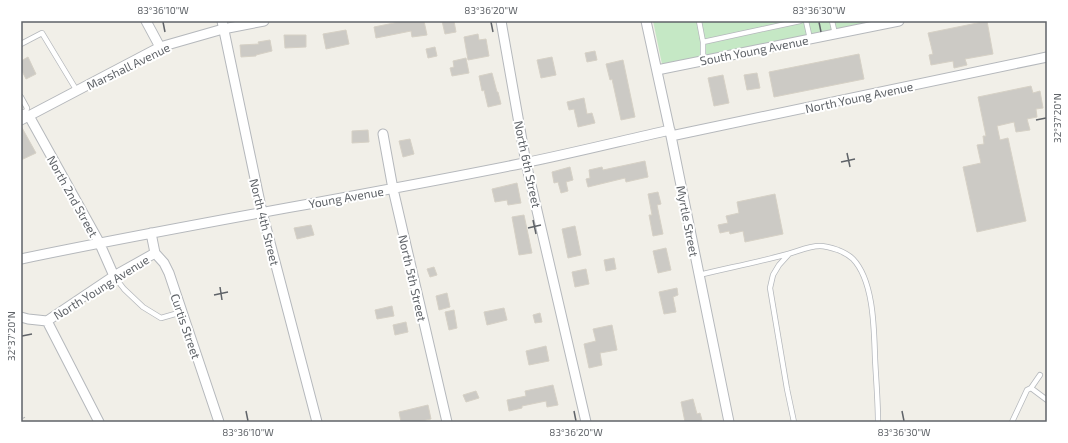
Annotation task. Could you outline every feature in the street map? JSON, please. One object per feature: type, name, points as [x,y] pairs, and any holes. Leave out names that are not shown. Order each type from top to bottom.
[{"type":"street","points":[[146,21],[160,48]]},
{"type":"street","name":"Marshall Avenue","points":[[24,115],[77,91],[160,48],[222,25],[264,21]]},
{"type":"street","name":"North 6th Street","points":[[501,21],[526,163],[586,422]]},
{"type":"street","name":"Myrtle Street","points":[[646,21],[671,133],[698,275],[729,422]]},
{"type":"street","name":"South Young Avenue","points":[[657,70],[899,21]]},
{"type":"street","name":"North 4th Street","points":[[222,25],[262,212],[317,422]]},
{"type":"street","name":"North Young Avenue","points":[[671,133],[1047,57]]},
{"type":"street","name":"North 2nd Street","points":[[24,115],[99,242],[114,276]]},
{"type":"street","name":"Young Avenue","points":[[21,259],[99,242],[526,163],[671,133]]},
{"type":"street","name":"North 5th Street","points":[[383,134],[393,188],[447,422]]},
{"type":"street","name":"Curtis Street","points":[[151,233],[155,253],[164,263],[169,273],[219,422]]},
{"type":"street","name":"North Young Avenue","points":[[47,321],[114,276],[155,253]]},
{"type":"street","points":[[21,317],[47,321],[99,422]]},
{"type":"lane","points":[[699,21],[703,42],[703,61]]},
{"type":"lane","points":[[703,42],[800,21]]},
{"type":"lane","points":[[806,21],[810,39]]},
{"type":"lane","points":[[832,21],[835,34]]},
{"type":"lane","points":[[21,44],[42,33],[77,91]]},
{"type":"lane","points":[[21,97],[27,108],[24,115]]},
{"type":"lane","points":[[698,275],[789,254],[806,248],[820,246],[831,247],[853,259],[860,268],[868,286],[871,304],[878,422]]},
{"type":"lane","points":[[789,254],[779,265],[773,275],[770,288],[794,422]]},
{"type":"lane","points":[[114,276],[124,289],[143,307],[161,318],[182,312]]},
{"type":"lane","points":[[1012,422],[1027,390],[1032,388],[1040,375]]},
{"type":"lane","points":[[1032,388],[1047,400]]},
{"type":"green space","points":[[653,21],[890,21],[663,69]]},
{"type":"building","points":[[404,21],[424,21],[427,35],[412,37],[411,31],[376,38],[374,27]]},
{"type":"building","points":[[442,21],[454,21],[456,32],[445,34]]},
{"type":"building","points":[[987,21],[993,54],[965,59],[967,65],[954,68],[953,61],[931,65],[929,55],[933,54],[928,33]]},
{"type":"building","points":[[346,30],[349,44],[326,49],[323,34]]},
{"type":"building","points":[[478,34],[479,40],[486,39],[489,56],[468,60],[464,37]]},
{"type":"building","points":[[284,35],[306,35],[306,47],[285,48]]},
{"type":"building","points":[[270,40],[272,51],[256,56],[241,57],[240,45],[259,44],[258,42]]},
{"type":"building","points":[[435,47],[437,56],[428,58],[426,49]]},
{"type":"building","points":[[595,51],[597,60],[587,62],[585,53]]},
{"type":"building","points":[[859,54],[864,79],[774,97],[769,72]]},
{"type":"building","points":[[28,57],[36,74],[26,79],[21,69],[21,61]]},
{"type":"building","points":[[552,57],[556,75],[541,78],[537,60]]},
{"type":"building","points":[[466,58],[469,73],[452,76],[450,68],[454,67],[453,61]]},
{"type":"building","points":[[623,60],[635,117],[621,120],[612,79],[610,80],[606,64]]},
{"type":"building","points":[[492,73],[501,104],[488,107],[484,90],[482,91],[479,76]]},
{"type":"building","points":[[757,73],[760,88],[747,90],[744,75]]},
{"type":"building","points":[[723,75],[729,103],[714,106],[708,78]]},
{"type":"building","points":[[1031,86],[1033,93],[1040,91],[1043,108],[1036,109],[1037,117],[1027,119],[1030,130],[1016,132],[1014,122],[997,126],[1000,140],[1008,138],[1026,221],[977,232],[963,167],[981,163],[977,145],[984,144],[983,136],[986,136],[978,97]]},
{"type":"building","points":[[584,98],[587,114],[592,113],[595,123],[578,127],[574,109],[569,110],[567,102]]},
{"type":"building","points":[[21,126],[36,153],[21,160]]},
{"type":"building","points":[[368,130],[369,142],[352,143],[352,131]]},
{"type":"building","points":[[410,139],[414,154],[403,157],[399,141]]},
{"type":"building","points":[[645,161],[648,177],[626,182],[625,178],[588,187],[586,179],[590,178],[589,170],[602,167],[603,170]]},
{"type":"building","points":[[570,167],[573,180],[566,182],[568,191],[561,193],[558,182],[554,183],[552,172]]},
{"type":"building","points":[[517,183],[521,203],[508,205],[507,200],[495,202],[492,189]]},
{"type":"building","points":[[658,192],[661,204],[657,205],[663,234],[653,236],[649,215],[652,215],[648,194]]},
{"type":"building","points":[[775,194],[783,234],[745,242],[743,231],[730,234],[729,231],[720,233],[718,225],[728,223],[726,216],[739,213],[737,202]]},
{"type":"building","points":[[524,215],[532,253],[519,255],[512,217]]},
{"type":"building","points":[[311,225],[314,235],[297,239],[294,228]]},
{"type":"building","points":[[575,226],[581,255],[568,258],[562,229]]},
{"type":"building","points":[[666,248],[671,270],[658,273],[653,251]]},
{"type":"building","points":[[614,258],[616,269],[606,271],[604,260]]},
{"type":"building","points":[[434,267],[437,275],[430,277],[427,269]]},
{"type":"building","points":[[586,269],[589,284],[575,287],[572,272]]},
{"type":"building","points":[[677,288],[678,295],[673,297],[676,312],[664,314],[659,292]]},
{"type":"building","points":[[447,293],[450,307],[439,310],[436,296]]},
{"type":"building","points":[[392,306],[394,316],[377,319],[375,310]]},
{"type":"building","points":[[504,308],[507,320],[487,325],[484,312]]},
{"type":"building","points":[[454,310],[457,328],[449,330],[445,312]]},
{"type":"building","points":[[540,313],[542,322],[535,323],[533,315]]},
{"type":"building","points":[[406,322],[408,332],[395,335],[393,325]]},
{"type":"building","points":[[612,325],[617,350],[600,353],[602,365],[589,368],[584,344],[596,341],[593,329]]},
{"type":"building","points":[[546,346],[549,361],[529,365],[526,351]]},
{"type":"building","points":[[553,385],[558,405],[547,407],[546,401],[522,406],[522,408],[509,411],[507,400],[526,396],[525,391]]},
{"type":"building","points":[[476,391],[479,398],[466,402],[463,395]]},
{"type":"building","points":[[693,399],[697,414],[700,413],[702,420],[697,422],[685,422],[681,402]]},
{"type":"building","points":[[428,405],[431,419],[417,422],[401,422],[399,412]]},
{"type":"railway","points":[[21,412],[26,422]]}]
